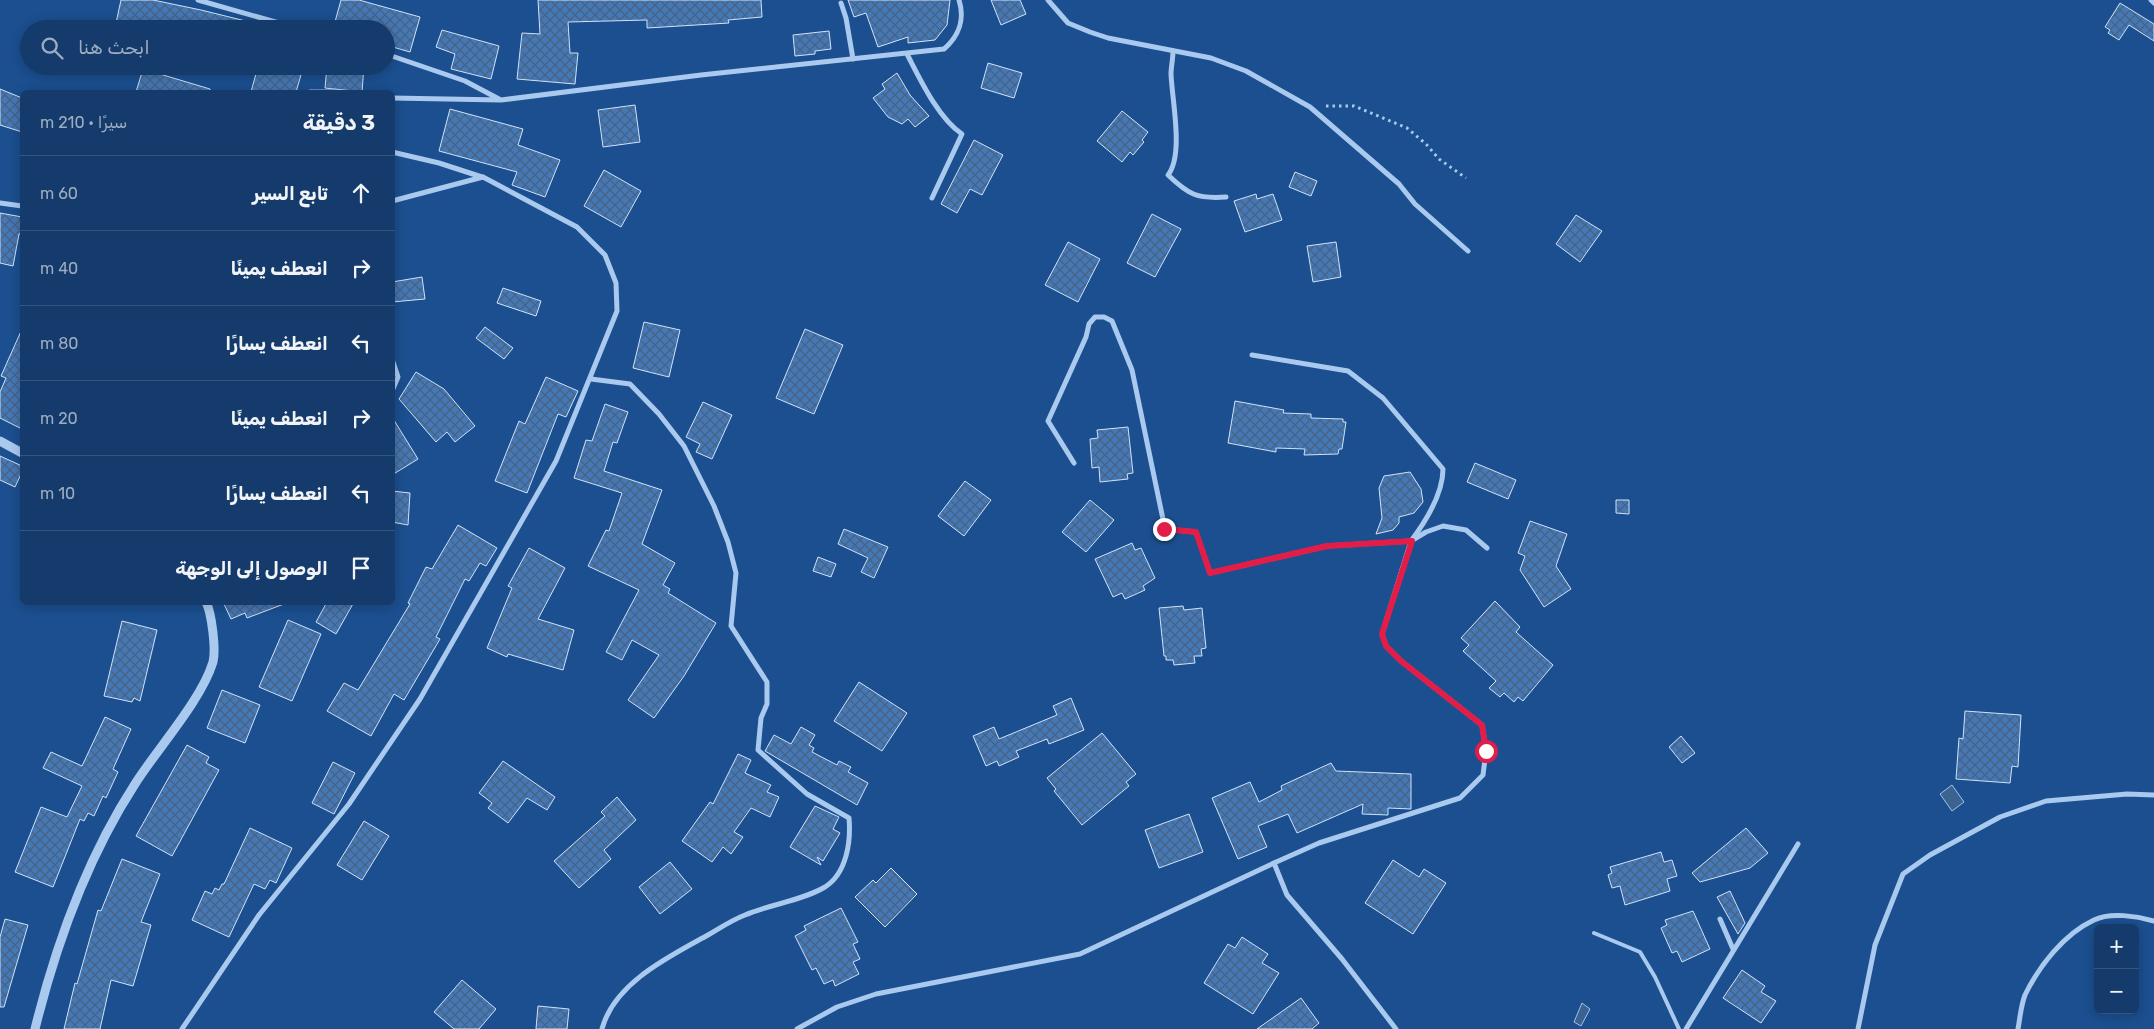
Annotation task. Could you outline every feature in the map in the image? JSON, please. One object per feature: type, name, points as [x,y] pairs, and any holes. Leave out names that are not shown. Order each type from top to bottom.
[{"type":"street","points":[[198,0],[268,20]]},
{"type":"street","points":[[395,98],[501,100],[701,75],[907,54],[944,48],[956,39],[961,24],[959,0]]},
{"type":"street","points":[[1048,0],[1068,23],[1090,32],[1108,38],[1211,58],[1246,71],[1310,107],[1393,179],[1415,204],[1468,251]]},
{"type":"street","points":[[2150,0],[2154,3]]},
{"type":"street","points":[[841,3],[846,18],[853,59]]},
{"type":"street","points":[[1173,51],[1171,72],[1176,154],[1173,169],[1168,175],[1192,196],[1206,199],[1226,197]]},
{"type":"street","points":[[907,54],[918,76],[951,126],[962,134],[932,198]]},
{"type":"street","points":[[395,57],[465,81],[501,100]]},
{"type":"street","points":[[182,1029],[259,915],[349,804],[420,699],[556,461],[591,379],[616,311],[616,283],[605,255],[577,227],[483,177],[439,163],[395,153]]},
{"type":"street","points":[[395,200],[483,177]]},
{"type":"street","points":[[0,203],[20,206]]},
{"type":"street","points":[[1074,463],[1048,422],[1086,337],[1089,324],[1095,318],[1104,317],[1112,321],[1132,370],[1164,529],[1196,532],[1210,573],[1327,546],[1412,541],[1426,532],[1443,526],[1466,530],[1487,548]]},
{"type":"street","points":[[796,1029],[837,1007],[876,994],[1080,954],[1320,843],[1460,798],[1483,775],[1486,751],[1482,725],[1401,661],[1386,646],[1382,634],[1412,541],[1421,528],[1443,482],[1443,469],[1383,398],[1348,371],[1252,355]]},
{"type":"street","points":[[395,368],[398,377],[395,384]]},
{"type":"street","points":[[591,379],[630,384],[659,414],[684,446],[714,506],[728,542],[736,573],[731,626],[767,682],[767,704],[761,718],[758,750],[807,794],[849,818],[851,838],[845,858],[836,876],[825,886],[744,915],[668,956],[621,995],[602,1029]]},
{"type":"street","points":[[0,442],[20,452]]},
{"type":"street","points":[[35,1029],[66,920],[100,848],[134,785],[186,710],[213,661],[212,634],[207,605]]},
{"type":"street","points":[[1858,1029],[1875,945],[1903,874],[1930,855],[2000,816],[2046,801],[2127,794],[2154,795]]},
{"type":"street","points":[[1686,1029],[1798,844]]},
{"type":"street","points":[[1274,863],[1287,895],[1342,959],[1396,1029]]},
{"type":"street","points":[[2018,1029],[2025,997],[2042,966],[2070,936],[2095,919],[2131,915],[2154,921]]},
{"type":"street","points":[[1720,919],[1733,949]]},
{"type":"lane","points":[[1594,933],[1640,952],[1655,977],[1679,1029]]},
{"type":"path","points":[[1310,107],[1354,106],[1407,128],[1426,144],[1438,159],[1466,178]]},
{"type":"water","points":[[1952,785],[1964,802],[1952,811],[1940,794]]},
{"type":"water","points":[[1582,1003],[1590,1009],[1581,1026],[1574,1022]]},
{"type":"building","points":[[121,0],[153,0],[242,20],[117,20]]},
{"type":"building","points":[[341,0],[359,0],[420,17],[410,52],[395,48],[395,20],[335,20]]},
{"type":"building","points":[[538,0],[761,0],[762,17],[728,20],[729,23],[647,28],[647,20],[568,22],[570,53],[578,53],[575,84],[517,79],[522,33],[540,34]]},
{"type":"building","points":[[848,0],[950,0],[947,25],[935,40],[908,43],[908,37],[878,47],[866,13],[854,17]]},
{"type":"building","points":[[991,0],[1020,0],[1026,14],[1001,25]]},
{"type":"building","points":[[2120,3],[2154,24],[2154,41],[2129,25],[2119,40],[2108,33],[2110,30],[2105,27]]},
{"type":"building","points":[[442,30],[499,46],[491,79],[451,69],[455,54],[436,47]]},
{"type":"building","points":[[829,31],[831,49],[815,51],[815,54],[795,56],[793,35]]},
{"type":"building","points":[[988,63],[1022,73],[1014,98],[981,88]]},
{"type":"building","points":[[897,73],[910,95],[929,116],[915,127],[908,119],[902,124],[888,117],[873,98],[885,89],[882,84]]},
{"type":"building","points":[[141,75],[163,75],[210,89],[210,90],[137,90]]},
{"type":"building","points":[[256,75],[301,75],[297,90],[252,90]]},
{"type":"building","points":[[326,75],[363,75],[362,90],[325,88]]},
{"type":"building","points":[[0,89],[20,97],[20,131],[0,125]]},
{"type":"building","points":[[635,105],[640,142],[603,147],[598,110]]},
{"type":"building","points":[[450,109],[523,129],[518,145],[560,160],[545,197],[512,185],[517,172],[439,151]]},
{"type":"building","points":[[1122,111],[1148,132],[1142,140],[1144,142],[1133,155],[1130,152],[1122,162],[1097,141]]},
{"type":"building","points":[[974,140],[1003,155],[982,195],[970,189],[957,213],[941,204]]},
{"type":"building","points":[[604,170],[641,191],[621,227],[584,206]]},
{"type":"building","points":[[1295,172],[1317,181],[1311,196],[1289,187]]},
{"type":"building","points":[[1256,194],[1257,199],[1273,194],[1282,220],[1245,232],[1234,201]]},
{"type":"building","points":[[0,213],[20,217],[20,234],[13,266],[0,263]]},
{"type":"building","points":[[1152,214],[1181,229],[1155,277],[1127,263]]},
{"type":"building","points":[[1576,215],[1602,231],[1580,262],[1556,244]]},
{"type":"building","points":[[1068,242],[1100,259],[1078,302],[1045,285]]},
{"type":"building","points":[[1336,242],[1341,277],[1313,282],[1307,246]]},
{"type":"building","points":[[422,277],[425,299],[395,302],[395,282]]},
{"type":"building","points":[[503,288],[541,301],[536,316],[497,303]]},
{"type":"building","points":[[644,322],[680,330],[669,377],[633,368]]},
{"type":"building","points":[[485,327],[513,348],[504,359],[476,338]]},
{"type":"building","points":[[805,329],[843,345],[814,414],[776,398]]},
{"type":"building","points":[[20,333],[20,428],[0,418],[0,392],[6,378],[1,376]]},
{"type":"building","points":[[416,372],[444,389],[475,426],[455,442],[447,432],[436,442],[399,399]]},
{"type":"building","points":[[546,377],[578,391],[566,417],[558,414],[527,493],[495,481],[519,421],[525,424]]},
{"type":"building","points":[[1235,401],[1284,410],[1283,413],[1311,414],[1311,418],[1343,419],[1343,422],[1346,422],[1342,449],[1339,449],[1338,454],[1304,455],[1305,449],[1276,448],[1276,452],[1228,443]]},
{"type":"building","points":[[703,402],[732,415],[712,459],[696,452],[700,444],[686,437]]},
{"type":"building","points":[[605,404],[628,412],[617,443],[613,442],[604,471],[662,490],[642,544],[675,563],[663,585],[670,589],[668,593],[716,623],[684,676],[654,718],[628,700],[659,655],[632,640],[622,660],[606,652],[639,590],[588,566],[606,530],[609,531],[622,493],[574,478],[586,440],[592,441]]},
{"type":"building","points":[[395,422],[418,459],[395,473]]},
{"type":"building","points":[[1128,427],[1133,473],[1127,474],[1128,479],[1100,482],[1099,467],[1092,468],[1090,439],[1098,438],[1097,430]]},
{"type":"building","points":[[0,456],[20,465],[20,476],[15,487],[0,480]]},
{"type":"building","points":[[1475,463],[1516,480],[1508,499],[1467,482]]},
{"type":"building","points":[[1410,472],[1421,489],[1423,502],[1414,513],[1399,517],[1399,523],[1393,530],[1376,534],[1382,518],[1379,488],[1384,476]]},
{"type":"building","points":[[965,481],[991,500],[964,536],[938,516]]},
{"type":"building","points":[[395,491],[410,493],[408,525],[395,523]]},
{"type":"building","points":[[1090,500],[1114,520],[1086,552],[1062,532]]},
{"type":"building","points":[[1616,500],[1629,500],[1629,514],[1616,513]]},
{"type":"building","points":[[1530,521],[1567,534],[1556,566],[1571,589],[1544,607],[1520,570],[1525,556],[1518,553]]},
{"type":"building","points":[[458,525],[497,548],[486,566],[480,563],[469,581],[465,579],[436,637],[440,639],[404,700],[394,694],[371,736],[327,711],[344,683],[358,690],[410,604],[408,603],[426,567],[432,569]]},
{"type":"building","points":[[844,529],[888,547],[874,578],[861,572],[868,558],[838,544]]},
{"type":"building","points":[[1132,543],[1135,550],[1141,548],[1155,578],[1143,586],[1145,590],[1125,599],[1122,593],[1113,597],[1095,559]]},
{"type":"building","points":[[529,548],[565,568],[538,619],[574,630],[563,670],[508,654],[507,657],[487,648],[512,588],[508,586]]},
{"type":"building","points":[[818,557],[836,564],[831,577],[813,571]]},
{"type":"building","points":[[1495,601],[1520,627],[1516,632],[1553,665],[1523,701],[1518,697],[1514,702],[1504,693],[1500,697],[1489,688],[1496,681],[1463,651],[1469,645],[1461,638]]},
{"type":"building","points":[[224,605],[281,605],[247,618],[245,613],[231,619]]},
{"type":"building","points":[[325,605],[352,605],[336,634],[316,622]]},
{"type":"building","points":[[1183,606],[1184,610],[1202,608],[1206,648],[1201,649],[1202,656],[1194,656],[1195,663],[1174,665],[1173,660],[1166,660],[1166,656],[1164,656],[1159,608]]},
{"type":"building","points":[[288,620],[321,634],[292,701],[259,687]]},
{"type":"building","points":[[122,621],[157,630],[140,701],[134,698],[132,702],[104,696]]},
{"type":"building","points":[[859,682],[907,713],[882,751],[834,721]]},
{"type":"building","points":[[222,690],[260,705],[245,743],[207,728]]},
{"type":"building","points":[[1071,698],[1084,730],[1049,744],[1047,739],[1016,751],[1019,757],[999,766],[997,761],[986,766],[973,736],[994,727],[999,739],[1057,715],[1053,706]]},
{"type":"building","points":[[1965,711],[2021,715],[2018,767],[2012,766],[2010,783],[1956,779],[1959,738],[1963,739]]},
{"type":"building","points":[[105,717],[131,729],[113,769],[118,772],[106,798],[103,796],[94,816],[88,813],[84,821],[80,819],[53,887],[15,872],[41,807],[67,817],[82,786],[43,768],[51,752],[82,766]]},
{"type":"building","points":[[801,727],[815,735],[809,745],[814,748],[812,752],[837,765],[839,761],[851,767],[848,772],[868,783],[857,805],[765,751],[774,735],[791,744]]},
{"type":"building","points":[[1102,733],[1136,774],[1126,782],[1129,786],[1082,825],[1054,791],[1056,789],[1047,778]]},
{"type":"building","points":[[1681,736],[1695,753],[1682,763],[1669,747]]},
{"type":"building","points":[[187,745],[209,757],[206,763],[219,770],[172,856],[136,836]]},
{"type":"building","points":[[738,754],[751,760],[745,773],[771,785],[767,792],[779,797],[770,817],[751,808],[734,832],[743,837],[731,854],[723,847],[712,862],[682,841],[710,802],[713,804]]},
{"type":"building","points":[[503,761],[555,797],[547,810],[527,798],[508,823],[488,808],[492,803],[479,793]]},
{"type":"building","points":[[333,762],[355,773],[334,814],[312,803]]},
{"type":"building","points":[[1331,763],[1336,771],[1411,774],[1411,809],[1388,808],[1388,815],[1362,814],[1363,804],[1297,833],[1288,814],[1258,826],[1267,847],[1238,859],[1212,798],[1250,782],[1259,802],[1282,790],[1281,786]]},
{"type":"building","points":[[617,797],[636,820],[604,850],[611,859],[579,888],[554,861],[605,816],[601,812]]},
{"type":"building","points":[[815,806],[839,817],[833,829],[840,833],[823,861],[817,857],[821,865],[790,847]]},
{"type":"building","points":[[1189,814],[1203,852],[1159,868],[1145,830]]},
{"type":"building","points":[[364,821],[389,836],[362,880],[337,865]]},
{"type":"building","points":[[250,828],[292,848],[276,883],[270,880],[265,889],[254,884],[229,937],[192,920],[205,891],[212,894],[215,888],[219,890],[222,884],[224,884]]},
{"type":"building","points":[[1746,828],[1768,853],[1750,868],[1700,882],[1692,873]]},
{"type":"building","points":[[1661,852],[1664,862],[1672,860],[1677,876],[1667,879],[1670,891],[1625,905],[1620,886],[1612,888],[1608,875],[1612,873],[1610,867]]},
{"type":"building","points":[[122,859],[160,874],[141,922],[151,925],[133,986],[111,980],[100,1029],[64,1029],[75,983],[77,984],[98,910],[101,911]]},
{"type":"building","points":[[1393,860],[1419,877],[1424,869],[1446,883],[1413,934],[1365,903]]},
{"type":"building","points":[[670,862],[692,889],[660,914],[639,887]]},
{"type":"building","points":[[891,868],[917,894],[885,927],[855,897],[873,880],[876,883]]},
{"type":"building","points":[[1730,891],[1745,923],[1738,934],[1717,897]]},
{"type":"building","points":[[841,908],[858,942],[853,944],[860,959],[853,962],[859,974],[835,986],[833,980],[824,984],[816,968],[812,970],[795,936],[806,930],[804,926]]},
{"type":"building","points":[[1693,911],[1710,949],[1682,962],[1677,951],[1672,953],[1661,928],[1667,925],[1665,920]]},
{"type":"building","points":[[5,919],[28,925],[4,1007],[0,1007],[0,937]]},
{"type":"building","points":[[1242,937],[1268,954],[1262,963],[1279,973],[1253,1014],[1204,983],[1228,944],[1235,948]]},
{"type":"building","points":[[1742,970],[1765,986],[1761,992],[1776,1001],[1761,1023],[1723,998]]},
{"type":"building","points":[[462,980],[496,1009],[479,1029],[454,1029],[434,1012]]},
{"type":"building","points":[[1301,998],[1319,1023],[1312,1029],[1257,1029]]},
{"type":"building","points":[[538,1006],[569,1009],[567,1029],[536,1029]]},
{"type":"route","points":[[1164,529],[1196,532],[1210,573],[1327,546],[1412,541],[1382,634],[1386,646],[1401,661],[1482,725],[1486,751]]}]
